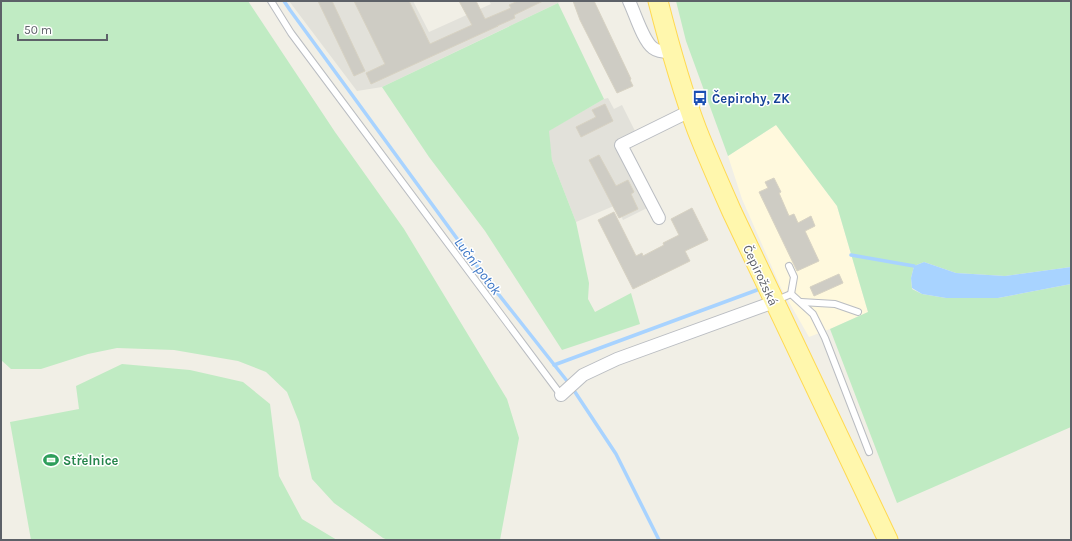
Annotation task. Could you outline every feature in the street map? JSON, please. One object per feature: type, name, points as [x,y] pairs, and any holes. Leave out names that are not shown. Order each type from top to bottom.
[{"type":"main road","name":"Čepirožská","points":[[658,1],[690,111],[718,181],[888,540]]},
{"type":"street","points":[[629,1],[646,40],[654,49],[662,52],[672,52]]},
{"type":"street","points":[[659,218],[621,145],[690,111]]},
{"type":"street","points":[[561,394],[583,375],[617,359],[774,302]]},
{"type":"lane","points":[[271,1],[291,32],[561,394]]},
{"type":"lane","points":[[789,266],[794,277],[791,294]]},
{"type":"lane","points":[[774,302],[791,294]]},
{"type":"lane","points":[[791,294],[813,314],[869,452]]},
{"type":"lane","points":[[801,302],[835,304],[858,312]]},
{"type":"shaded area","points":[[289,1],[413,1],[429,32],[491,4],[489,1],[562,1],[382,87],[357,91]]},
{"type":"shaded area","points":[[608,98],[614,109],[622,105],[636,133],[625,138],[657,203],[623,220],[616,205],[576,222],[552,160],[548,131]]},
{"type":"shaded area","points":[[776,125],[837,206],[868,312],[809,337],[782,290],[742,199],[728,156]]},
{"type":"green space","points":[[1,1],[248,1],[335,132],[404,229],[507,399],[519,438],[500,540],[388,540],[383,538],[334,503],[312,479],[299,422],[287,392],[266,372],[238,361],[174,350],[117,348],[88,354],[41,369],[11,369],[1,360]]},
{"type":"green space","points":[[676,1],[1071,1],[1071,267],[1005,276],[956,273],[924,262],[914,266],[911,278],[912,289],[922,294],[946,298],[998,298],[1071,284],[1071,427],[897,503],[830,329],[868,312],[837,206],[776,125],[728,156],[686,41]]},
{"type":"green space","points":[[558,3],[604,99],[549,131],[552,160],[576,222],[589,283],[588,299],[595,312],[631,293],[640,324],[562,350],[485,231],[429,157],[382,87]]},
{"type":"green space","points":[[122,364],[190,370],[243,382],[270,404],[279,476],[302,519],[337,540],[31,540],[10,422],[79,409],[76,386]]},
{"type":"water","points":[[924,262],[956,273],[1005,276],[1071,267],[1071,284],[998,298],[946,298],[922,294],[912,288],[911,278],[914,266]]},
{"type":"building","points":[[318,1],[332,1],[365,71],[354,76]]},
{"type":"building","points":[[354,1],[409,1],[430,44],[472,25],[459,1],[476,1],[485,19],[511,8],[509,5],[518,1],[543,1],[514,15],[515,18],[371,84],[366,73],[385,64]]},
{"type":"building","points":[[573,1],[594,1],[633,86],[617,93],[580,20]]},
{"type":"building","points":[[605,104],[613,121],[581,137],[576,127],[596,117],[592,110]]},
{"type":"building","points":[[599,155],[616,186],[628,180],[634,192],[631,194],[638,209],[619,218],[589,160]]},
{"type":"building","points":[[774,178],[781,192],[779,193],[789,216],[794,214],[798,223],[811,216],[815,226],[805,231],[819,261],[797,271],[759,192],[768,188],[765,182]]},
{"type":"building","points":[[692,208],[708,240],[685,251],[690,261],[633,289],[598,220],[614,212],[636,256],[642,253],[643,256],[679,235],[671,219]]},
{"type":"building","points":[[839,274],[843,283],[814,296],[810,287]]},
{"type":"waterway","name":"Luční potok","points":[[284,1],[488,281],[571,386],[616,454],[659,540]]},
{"type":"waterway","points":[[851,255],[914,266]]},
{"type":"waterway","points":[[554,365],[757,290]]},
{"type":"place","name":"Čepirohy, ZK","points":[[700,98]]},
{"type":"place","name":"Střelnice","points":[[51,460]]}]
